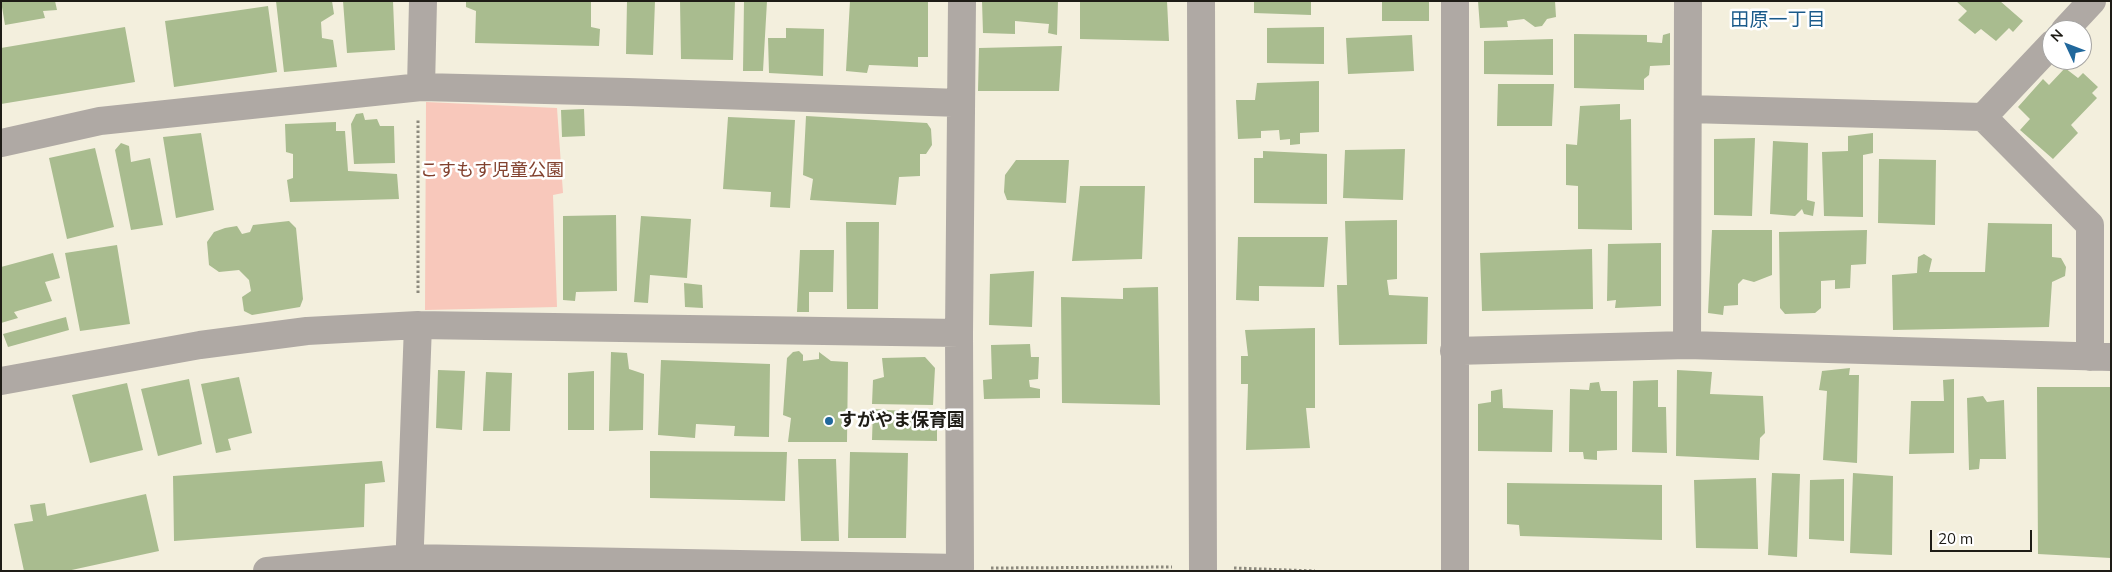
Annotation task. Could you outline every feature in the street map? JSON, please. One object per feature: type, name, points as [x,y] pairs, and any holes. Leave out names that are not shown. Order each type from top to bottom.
[{"type":"street","points":[[421,87],[423,1]]},
{"type":"street","points":[[267,571],[409,564],[960,568],[959,334],[962,1]]},
{"type":"street","points":[[1201,1],[1203,569]]},
{"type":"street","points":[[1455,1],[1454,351],[1456,571]]},
{"type":"street","points":[[1687,345],[1688,1]]},
{"type":"street","points":[[2074,20],[2092,1]]},
{"type":"street","points":[[1983,116],[2042,54]]},
{"type":"street","points":[[1,142],[100,121],[421,87],[628,92],[960,104]]},
{"type":"street","points":[[1454,351],[1687,345],[2100,357],[2090,225],[1983,116],[1688,109]]},
{"type":"street","points":[[1,381],[200,345],[307,331],[418,325],[959,334]]},
{"type":"street","points":[[409,564],[418,325]]},
{"type":"path","points":[[418,325],[418,98],[421,87]]},
{"type":"path","points":[[960,568],[1315,571]]},
{"type":"green space","name":"こすもす児童公園","points":[[426,102],[557,108],[563,193],[553,195],[557,307],[425,310]]},
{"type":"building","points":[[1,1],[55,1],[57,10],[43,11],[45,18],[5,25]]},
{"type":"building","points":[[276,1],[332,1],[334,14],[321,22],[322,38],[333,40],[337,67],[284,72]]},
{"type":"building","points":[[343,1],[393,1],[395,50],[347,53]]},
{"type":"building","points":[[466,1],[591,1],[591,27],[600,29],[599,46],[475,43],[476,11],[466,7]]},
{"type":"building","points":[[627,1],[655,1],[653,55],[626,54]]},
{"type":"building","points":[[680,1],[735,1],[733,60],[681,59]]},
{"type":"building","points":[[744,1],[767,1],[763,71],[743,71]]},
{"type":"building","points":[[850,1],[928,1],[928,57],[918,57],[918,67],[869,65],[867,73],[846,71]]},
{"type":"building","points":[[982,1],[1058,1],[1057,35],[1048,33],[1049,24],[1015,21],[1015,34],[983,33]]},
{"type":"building","points":[[1080,1],[1167,1],[1169,41],[1080,39]]},
{"type":"building","points":[[1254,1],[1311,1],[1311,15],[1254,13]]},
{"type":"building","points":[[1382,1],[1429,1],[1429,21],[1382,21]]},
{"type":"building","points":[[1478,1],[1555,1],[1556,17],[1547,19],[1542,26],[1535,27],[1524,19],[1507,21],[1508,27],[1480,28]]},
{"type":"building","points":[[1956,1],[2000,1],[2023,21],[2013,32],[2009,28],[1996,41],[1981,29],[1975,34],[1958,20],[1967,11]]},
{"type":"building","points":[[268,6],[277,72],[174,87],[165,21]]},
{"type":"building","points":[[125,27],[135,82],[1,104],[1,48]]},
{"type":"building","points":[[1324,27],[1324,64],[1267,63],[1267,28]]},
{"type":"building","points":[[786,28],[824,29],[823,76],[769,73],[768,38],[786,38]]},
{"type":"building","points":[[1670,33],[1670,65],[1650,66],[1649,75],[1644,79],[1644,90],[1574,88],[1574,34],[1647,35],[1647,42],[1662,43],[1663,35]]},
{"type":"building","points":[[1412,35],[1414,71],[1348,74],[1346,38]]},
{"type":"building","points":[[1553,39],[1553,75],[1484,74],[1484,41]]},
{"type":"building","points":[[1062,46],[1059,91],[978,91],[979,48]]},
{"type":"building","points":[[2063,70],[2068,70],[2078,78],[2083,73],[2098,87],[2092,93],[2097,98],[2071,125],[2078,133],[2053,159],[2020,130],[2030,119],[2018,107],[2043,79],[2049,85]]},
{"type":"building","points":[[1319,81],[1319,132],[1300,133],[1300,144],[1290,145],[1290,139],[1280,140],[1279,130],[1261,131],[1261,138],[1238,139],[1236,100],[1255,100],[1257,83]]},
{"type":"building","points":[[1498,84],[1554,84],[1552,126],[1497,126]]},
{"type":"building","points":[[1620,104],[1620,120],[1631,119],[1632,230],[1578,229],[1578,186],[1566,185],[1566,144],[1577,145],[1580,106]]},
{"type":"building","points":[[584,109],[585,136],[562,137],[561,110]]},
{"type":"building","points":[[363,113],[365,120],[377,119],[380,126],[394,126],[395,163],[354,164],[351,124],[356,114]]},
{"type":"building","points":[[806,116],[927,123],[931,129],[932,145],[926,154],[920,154],[920,176],[899,177],[896,205],[810,200],[813,179],[803,175]]},
{"type":"building","points":[[728,117],[795,120],[790,208],[770,207],[771,192],[723,189]]},
{"type":"building","points":[[336,122],[336,131],[345,131],[348,171],[397,174],[399,199],[290,202],[287,180],[293,178],[293,154],[286,152],[285,124]]},
{"type":"building","points":[[201,133],[214,210],[176,218],[163,137]]},
{"type":"building","points":[[1873,133],[1873,153],[1863,155],[1863,217],[1824,216],[1822,152],[1848,151],[1848,136]]},
{"type":"building","points":[[1755,138],[1752,216],[1714,215],[1714,139]]},
{"type":"building","points":[[1773,141],[1808,143],[1807,200],[1815,202],[1813,216],[1804,214],[1802,209],[1795,216],[1770,214]]},
{"type":"building","points":[[121,143],[129,146],[131,162],[150,158],[163,225],[131,230],[115,150]]},
{"type":"building","points":[[95,148],[114,227],[67,239],[49,158]]},
{"type":"building","points":[[1405,149],[1403,200],[1343,198],[1345,150]]},
{"type":"building","points":[[1263,151],[1327,154],[1327,204],[1254,203],[1254,158],[1263,158]]},
{"type":"building","points":[[1879,159],[1936,160],[1935,225],[1878,223]]},
{"type":"building","points":[[1016,160],[1069,160],[1066,203],[1007,200],[1004,192],[1005,175]]},
{"type":"building","points":[[1080,186],[1145,186],[1142,259],[1072,261]]},
{"type":"building","points":[[616,215],[617,291],[576,292],[575,301],[563,300],[563,216]]},
{"type":"building","points":[[641,216],[691,219],[687,278],[650,275],[648,303],[634,302]]},
{"type":"building","points":[[1397,220],[1397,279],[1387,280],[1389,295],[1428,297],[1427,344],[1339,345],[1337,285],[1347,285],[1345,221]]},
{"type":"building","points":[[289,221],[296,228],[303,299],[300,307],[252,315],[244,311],[242,297],[251,291],[249,280],[239,270],[219,272],[209,265],[207,242],[214,232],[225,228],[237,226],[242,234],[250,232],[253,225]]},
{"type":"building","points":[[846,222],[879,222],[878,309],[847,309]]},
{"type":"building","points":[[1988,223],[2052,224],[2052,257],[2061,258],[2066,267],[2065,276],[2052,282],[2049,327],[1893,330],[1892,275],[1917,273],[1918,257],[1924,254],[1932,259],[1929,272],[1985,272]]},
{"type":"building","points":[[1712,230],[1772,230],[1772,275],[1754,282],[1743,279],[1738,284],[1738,305],[1724,306],[1723,315],[1708,313]]},
{"type":"building","points":[[1867,230],[1866,264],[1851,265],[1850,288],[1835,289],[1835,280],[1821,281],[1821,308],[1815,313],[1785,314],[1780,308],[1779,232]]},
{"type":"building","points":[[1238,237],[1328,237],[1324,287],[1259,286],[1259,301],[1236,300]]},
{"type":"building","points":[[1661,243],[1661,306],[1615,308],[1616,300],[1607,301],[1608,244]]},
{"type":"building","points":[[117,245],[130,324],[80,331],[65,253]]},
{"type":"building","points":[[1592,249],[1593,309],[1482,311],[1480,253]]},
{"type":"building","points":[[800,250],[834,250],[833,292],[809,292],[809,312],[797,312]]},
{"type":"building","points":[[53,253],[60,278],[45,282],[52,301],[14,312],[18,318],[1,323],[1,267]]},
{"type":"building","points":[[1034,271],[1032,327],[989,325],[990,274]]},
{"type":"building","points":[[684,283],[702,285],[703,308],[685,307]]},
{"type":"building","points":[[1158,287],[1160,405],[1062,403],[1061,297],[1123,299],[1123,288]]},
{"type":"building","points":[[66,317],[69,330],[8,347],[3,334]]},
{"type":"building","points":[[1315,328],[1315,408],[1306,408],[1310,448],[1246,450],[1248,384],[1241,384],[1241,356],[1248,356],[1245,330]]},
{"type":"building","points":[[1030,344],[1031,357],[1039,357],[1038,379],[1029,380],[1030,387],[1040,389],[1040,398],[984,399],[983,380],[992,379],[991,345]]},
{"type":"building","points":[[799,351],[803,355],[803,361],[819,359],[819,352],[831,361],[848,362],[847,442],[788,442],[791,418],[783,415],[787,358],[793,352]]},
{"type":"building","points":[[611,352],[627,353],[629,369],[644,374],[643,430],[609,431]]},
{"type":"building","points":[[925,357],[935,368],[933,405],[872,404],[873,380],[884,377],[882,358]]},
{"type":"building","points":[[661,360],[770,364],[769,437],[734,436],[735,426],[696,424],[695,438],[658,435]]},
{"type":"building","points":[[1850,368],[1849,375],[1859,375],[1857,463],[1823,460],[1827,391],[1819,390],[1822,371]]},
{"type":"building","points":[[438,370],[465,371],[462,430],[436,428]]},
{"type":"building","points":[[1677,370],[1712,372],[1710,394],[1763,396],[1765,433],[1760,438],[1759,460],[1676,456]]},
{"type":"building","points":[[594,371],[594,430],[568,430],[568,373]]},
{"type":"building","points":[[486,372],[512,373],[510,431],[483,431]]},
{"type":"building","points":[[239,377],[252,433],[228,439],[231,450],[216,453],[201,384]]},
{"type":"building","points":[[189,379],[202,444],[158,456],[141,389]]},
{"type":"building","points":[[1954,379],[1954,453],[1909,454],[1911,401],[1944,401],[1943,380]]},
{"type":"building","points":[[1658,380],[1658,407],[1666,407],[1667,453],[1632,452],[1633,381]]},
{"type":"building","points":[[1599,382],[1601,391],[1617,391],[1617,450],[1597,451],[1597,460],[1584,459],[1583,452],[1569,452],[1570,389],[1589,390],[1590,383]]},
{"type":"building","points":[[127,383],[143,450],[90,463],[72,395]]},
{"type":"building","points":[[2037,387],[2111,387],[2111,558],[2038,554]]},
{"type":"building","points":[[1502,389],[1503,408],[1553,410],[1552,452],[1478,451],[1478,404],[1491,402],[1491,391]]},
{"type":"building","points":[[1983,396],[1987,402],[2004,400],[2006,459],[1980,459],[1979,469],[1969,470],[1967,398]]},
{"type":"building","points":[[873,409],[918,412],[937,427],[937,441],[872,440]]},
{"type":"building","points":[[650,451],[787,452],[785,501],[650,498]]},
{"type":"building","points":[[850,452],[908,453],[906,538],[848,538]]},
{"type":"building","points":[[798,459],[836,459],[839,541],[801,541]]},
{"type":"building","points":[[382,461],[385,482],[365,484],[364,527],[174,541],[173,476]]},
{"type":"building","points":[[1772,473],[1800,474],[1797,557],[1768,555]]},
{"type":"building","points":[[1853,473],[1893,476],[1892,555],[1850,553]]},
{"type":"building","points":[[1756,478],[1758,549],[1696,548],[1694,480]]},
{"type":"building","points":[[1844,479],[1844,541],[1809,539],[1810,480]]},
{"type":"building","points":[[1507,483],[1662,485],[1662,540],[1520,536],[1519,525],[1507,524]]},
{"type":"building","points":[[146,494],[159,551],[67,571],[24,571],[14,524],[33,521],[30,505],[45,503],[47,516]]},
{"type":"place","name":"すがやま保育園","points":[[829,421]]},
{"type":"district","name":"田原一丁目","points":[[1778,20]]}]
